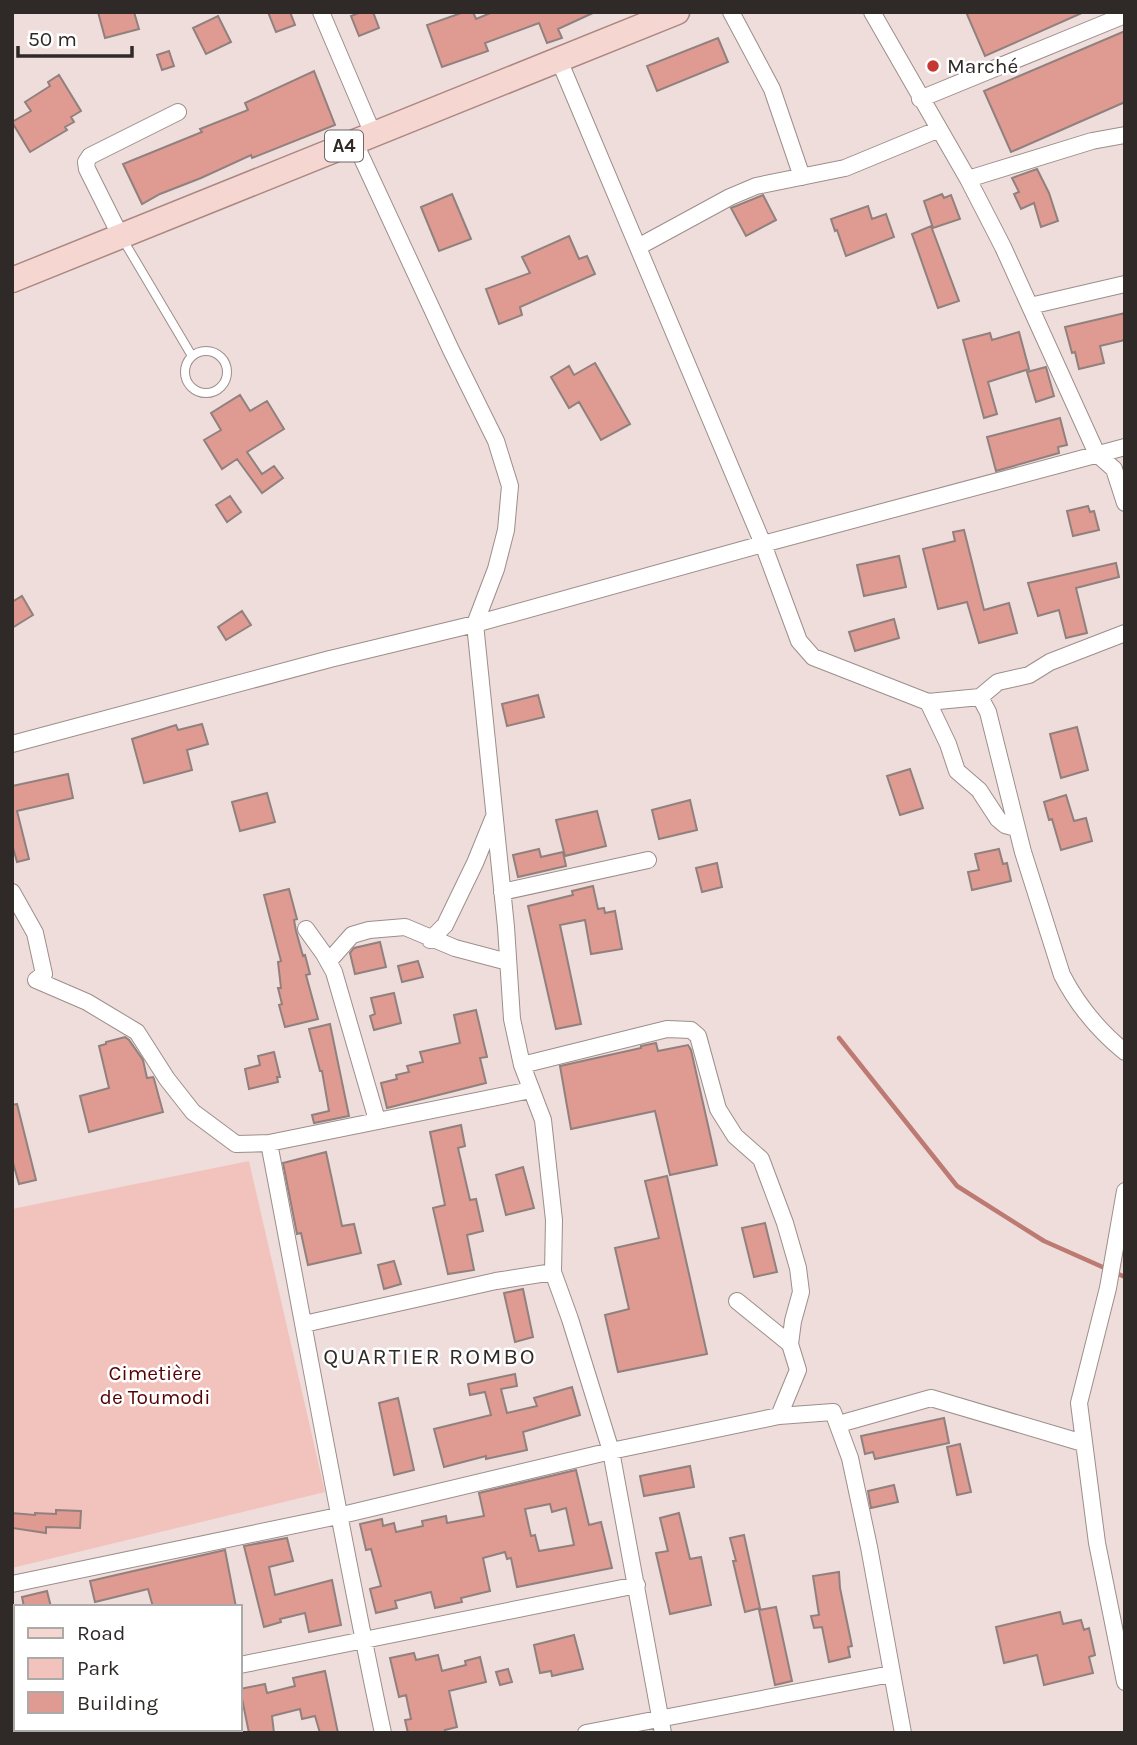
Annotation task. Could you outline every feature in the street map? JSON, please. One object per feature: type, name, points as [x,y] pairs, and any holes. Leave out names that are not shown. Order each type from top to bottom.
[{"type":"main road","name":"A4","points":[[12,280],[677,12]]},
{"type":"street","points":[[321,12],[363,138],[451,350],[496,441],[510,486],[506,530],[496,569],[475,624],[512,1019],[522,1065],[543,1120],[554,1220],[553,1272],[611,1451],[661,1725]]},
{"type":"street","points":[[732,12],[772,89],[802,177]]},
{"type":"street","points":[[872,12],[937,130],[968,179],[1003,247],[1097,454],[1114,469],[1125,503]]},
{"type":"street","points":[[920,99],[1125,15]]},
{"type":"street","points":[[559,60],[763,544],[799,641],[807,653],[928,702],[980,697],[998,682],[1029,675],[1050,662],[1125,633]]},
{"type":"street","points":[[120,235],[86,162],[90,156],[178,112]]},
{"type":"street","points":[[638,247],[748,190],[772,182],[845,168],[937,130]]},
{"type":"street","points":[[968,179],[1093,141],[1125,135]]},
{"type":"street","points":[[1030,306],[1125,284]]},
{"type":"street","points":[[12,744],[304,666],[475,624],[1125,447]]},
{"type":"street","points":[[980,697],[988,712],[1017,828],[1062,975],[1095,1023],[1125,1052]]},
{"type":"street","points":[[928,702],[948,744],[957,771],[979,790],[998,819],[1005,825],[1017,828]]},
{"type":"street","points":[[430,940],[445,925],[494,818]]},
{"type":"street","points":[[502,892],[648,860]]},
{"type":"street","points":[[12,892],[35,933],[44,974],[36,980],[87,1002],[137,1032],[167,1079],[193,1112],[236,1144],[269,1143],[531,1090]]},
{"type":"street","points":[[329,961],[352,935],[369,930],[410,927],[430,940],[508,962]]},
{"type":"street","points":[[306,929],[334,972],[377,1120]]},
{"type":"street","points":[[522,1065],[667,1029],[691,1030],[698,1036],[718,1109],[735,1136],[761,1158],[785,1223],[800,1280],[801,1292],[790,1344],[798,1370],[779,1416]]},
{"type":"street","points":[[269,1143],[338,1516],[383,1733]]},
{"type":"street","points":[[1125,1191],[1108,1288],[1079,1403],[1097,1543],[1125,1682]]},
{"type":"street","points":[[304,1324],[496,1281],[553,1272]]},
{"type":"street","points":[[737,1301],[790,1344]]},
{"type":"street","points":[[839,1424],[931,1398],[1083,1443]]},
{"type":"street","points":[[12,1584],[338,1516],[611,1451],[779,1416],[833,1412],[850,1458],[903,1733]]},
{"type":"street","points":[[242,1665],[636,1585]]},
{"type":"street","points":[[586,1733],[661,1725],[891,1674]]},
{"type":"lane","points":[[120,235],[192,356]]},
{"type":"lane","points":[[206,350],[220,355],[228,375],[220,388],[206,393],[192,389],[185,376],[185,369],[192,356],[206,350]]},
{"type":"green space","name":"Cimetière de Toumodi","points":[[249,1161],[325,1492],[12,1568],[12,1209]]},
{"type":"building","points":[[98,12],[134,12],[139,29],[105,38]]},
{"type":"building","points":[[268,12],[290,12],[295,25],[276,32]]},
{"type":"building","points":[[361,12],[373,12],[379,28],[359,36],[351,16]]},
{"type":"building","points":[[464,12],[473,12],[476,19],[493,12],[595,12],[558,29],[562,38],[547,43],[539,23],[485,43],[488,51],[442,67],[427,25]]},
{"type":"building","points":[[966,12],[1084,12],[985,56]]},
{"type":"building","points":[[218,16],[231,42],[206,54],[193,28]]},
{"type":"building","points":[[1125,31],[1125,102],[1011,152],[984,91]]},
{"type":"building","points":[[718,38],[728,62],[657,91],[647,66]]},
{"type":"building","points":[[169,51],[174,66],[162,70],[157,55]]},
{"type":"building","points":[[314,71],[335,125],[252,158],[251,155],[142,204],[123,164],[248,110],[245,103]]},
{"type":"building","points":[[59,75],[81,111],[71,117],[74,122],[65,127],[67,130],[30,152],[12,122],[31,111],[25,102],[50,86],[48,82]]},
{"type":"building","points":[[1037,169],[1049,193],[1058,221],[1041,227],[1034,203],[1021,209],[1014,194],[1019,192],[1012,178]]},
{"type":"building","points":[[452,194],[471,239],[439,251],[421,207]]},
{"type":"building","points":[[942,194],[944,198],[951,195],[960,219],[933,228],[924,201]]},
{"type":"building","points":[[763,195],[776,220],[746,236],[731,208]]},
{"type":"building","points":[[868,206],[872,219],[886,214],[894,237],[846,256],[831,219]]},
{"type":"building","points":[[931,226],[959,301],[938,308],[912,234]]},
{"type":"building","points":[[569,236],[579,259],[587,256],[595,274],[520,307],[522,315],[499,324],[486,289],[530,273],[522,257]]},
{"type":"building","points":[[1125,313],[1125,340],[1100,346],[1104,363],[1079,369],[1065,327]]},
{"type":"building","points":[[1019,332],[1029,369],[988,382],[997,414],[984,418],[963,340],[990,333],[992,340]]},
{"type":"building","points":[[595,363],[630,424],[601,440],[579,402],[569,408],[551,377],[569,366],[574,375]]},
{"type":"building","points":[[1046,367],[1054,396],[1036,402],[1027,372]]},
{"type":"building","points":[[240,395],[250,411],[267,401],[284,429],[247,452],[262,474],[274,466],[283,478],[262,493],[237,459],[222,469],[204,440],[221,430],[211,413]]},
{"type":"building","points":[[1060,418],[1067,445],[1058,447],[1059,453],[996,471],[987,437]]},
{"type":"building","points":[[230,496],[241,512],[227,522],[216,505]]},
{"type":"building","points":[[1088,506],[1090,512],[1094,511],[1099,530],[1073,536],[1067,511]]},
{"type":"building","points":[[964,530],[984,610],[1009,603],[1017,633],[979,643],[967,602],[938,609],[923,549],[955,541],[953,532]]},
{"type":"building","points":[[899,556],[906,587],[864,596],[857,565]]},
{"type":"building","points":[[1116,563],[1119,577],[1076,588],[1087,633],[1066,638],[1059,610],[1038,616],[1028,583]]},
{"type":"building","points":[[22,596],[33,615],[12,628],[12,602]]},
{"type":"building","points":[[242,611],[251,625],[226,640],[218,627]]},
{"type":"building","points":[[894,619],[899,638],[855,651],[849,632]]},
{"type":"building","points":[[538,695],[544,717],[507,726],[502,704]]},
{"type":"building","points":[[202,724],[208,744],[187,750],[192,770],[144,783],[132,739],[176,725],[178,730]]},
{"type":"building","points":[[1077,727],[1088,770],[1061,778],[1050,734]]},
{"type":"building","points":[[910,769],[923,808],[900,815],[887,776]]},
{"type":"building","points":[[68,774],[73,798],[17,811],[29,859],[17,862],[12,844],[12,786]]},
{"type":"building","points":[[267,793],[275,822],[240,831],[232,802]]},
{"type":"building","points":[[1066,795],[1074,821],[1086,818],[1092,841],[1061,850],[1044,802]]},
{"type":"building","points":[[690,800],[697,830],[659,839],[652,810]]},
{"type":"building","points":[[597,811],[606,846],[565,856],[556,820]]},
{"type":"building","points":[[539,849],[541,857],[563,852],[566,866],[518,877],[513,855]]},
{"type":"building","points":[[999,849],[1003,864],[1007,863],[1011,881],[972,890],[968,872],[979,870],[975,854]]},
{"type":"building","points":[[717,863],[722,887],[702,892],[696,868]]},
{"type":"building","points":[[593,886],[598,909],[604,908],[605,913],[615,911],[622,949],[591,954],[585,920],[560,925],[581,1024],[556,1029],[528,906],[573,895],[572,891]]},
{"type":"building","points":[[289,889],[297,919],[294,920],[296,931],[310,974],[306,975],[318,1019],[285,1027],[279,1005],[282,1004],[278,988],[281,988],[278,962],[281,961],[264,895]]},
{"type":"building","points":[[380,942],[386,967],[355,974],[350,953],[354,948]]},
{"type":"building","points":[[418,961],[423,977],[402,982],[398,966]]},
{"type":"building","points":[[394,993],[401,1023],[374,1030],[370,1016],[375,1014],[371,998]]},
{"type":"building","points":[[476,1010],[487,1057],[480,1058],[486,1083],[387,1108],[381,1083],[397,1079],[396,1075],[409,1072],[407,1066],[423,1062],[420,1052],[460,1043],[454,1015]]},
{"type":"building","points":[[330,1024],[349,1116],[314,1123],[312,1115],[329,1111],[322,1071],[309,1029]]},
{"type":"building","points":[[125,1037],[143,1060],[147,1078],[153,1077],[163,1112],[89,1132],[80,1096],[109,1088],[99,1046]]},
{"type":"building","points":[[656,1043],[658,1051],[688,1045],[691,1050],[717,1165],[670,1175],[655,1111],[571,1129],[560,1066]]},
{"type":"building","points":[[274,1052],[280,1077],[277,1077],[278,1082],[249,1089],[245,1069],[260,1065],[258,1056]]},
{"type":"building","points":[[17,1104],[36,1180],[19,1184],[12,1159],[12,1105]]},
{"type":"building","points":[[461,1125],[465,1146],[458,1148],[470,1200],[476,1199],[483,1231],[467,1235],[474,1270],[448,1274],[433,1208],[445,1205],[430,1132]]},
{"type":"building","points":[[326,1152],[342,1226],[354,1224],[361,1253],[308,1265],[301,1233],[297,1234],[283,1163]]},
{"type":"building","points":[[523,1167],[534,1208],[506,1215],[496,1175]]},
{"type":"building","points":[[667,1176],[707,1354],[618,1372],[605,1315],[629,1309],[615,1248],[659,1238],[645,1181]]},
{"type":"building","points":[[765,1223],[777,1272],[754,1277],[742,1228]]},
{"type":"building","points":[[394,1261],[401,1284],[384,1289],[378,1265]]},
{"type":"building","points":[[523,1289],[533,1337],[515,1342],[504,1293]]},
{"type":"building","points":[[515,1374],[517,1386],[501,1389],[507,1413],[537,1406],[534,1398],[572,1387],[580,1415],[523,1432],[527,1450],[486,1459],[486,1456],[444,1467],[434,1429],[491,1415],[485,1392],[470,1395],[468,1384]]},
{"type":"building","points":[[398,1398],[414,1470],[394,1475],[379,1403]]},
{"type":"building","points":[[944,1418],[949,1443],[875,1459],[873,1452],[865,1454],[861,1436]]},
{"type":"building","points":[[960,1444],[971,1492],[957,1495],[947,1447]]},
{"type":"building","points":[[690,1466],[694,1487],[644,1496],[640,1476]]},
{"type":"building","points":[[576,1470],[589,1525],[601,1522],[612,1568],[517,1587],[511,1558],[507,1559],[505,1552],[483,1558],[490,1591],[461,1598],[462,1602],[435,1608],[431,1592],[395,1601],[397,1608],[376,1613],[370,1589],[381,1586],[371,1549],[366,1550],[360,1524],[382,1519],[383,1526],[394,1523],[396,1532],[423,1526],[422,1521],[446,1516],[447,1523],[484,1516],[479,1493]],"holes":[[[550,1504],[552,1512],[566,1508],[574,1545],[539,1551],[535,1535],[531,1536],[525,1509]]]},
{"type":"building","points":[[894,1485],[898,1502],[871,1508],[868,1491]]},
{"type":"building","points":[[56,1510],[81,1511],[80,1528],[46,1527],[46,1533],[12,1528],[12,1513],[56,1514]]},
{"type":"building","points":[[679,1513],[690,1559],[701,1557],[711,1605],[670,1614],[656,1553],[668,1551],[660,1518]]},
{"type":"building","points":[[744,1535],[760,1608],[745,1612],[730,1538]]},
{"type":"building","points":[[287,1538],[293,1561],[269,1567],[275,1595],[332,1580],[341,1625],[309,1632],[305,1613],[280,1619],[281,1622],[264,1627],[244,1546]]},
{"type":"building","points":[[225,1550],[236,1605],[152,1605],[148,1589],[95,1602],[90,1581]]},
{"type":"building","points":[[839,1572],[852,1646],[848,1647],[850,1657],[829,1662],[822,1627],[814,1628],[811,1616],[819,1615],[813,1576]]},
{"type":"building","points":[[47,1591],[50,1605],[24,1605],[22,1597]]},
{"type":"building","points":[[776,1607],[792,1681],[775,1685],[759,1610]]},
{"type":"building","points":[[1060,1612],[1063,1624],[1081,1620],[1084,1630],[1089,1628],[1095,1655],[1089,1657],[1093,1673],[1044,1685],[1037,1655],[1004,1663],[996,1627]]},
{"type":"building","points":[[574,1635],[583,1669],[552,1676],[551,1671],[540,1673],[534,1645]]},
{"type":"building","points":[[414,1653],[416,1660],[438,1655],[442,1671],[466,1665],[465,1661],[480,1657],[486,1682],[449,1691],[457,1727],[445,1730],[445,1733],[408,1733],[405,1720],[411,1719],[406,1695],[399,1697],[390,1658]]},
{"type":"building","points":[[508,1669],[512,1682],[500,1685],[496,1672]]},
{"type":"building","points":[[325,1671],[338,1733],[320,1733],[315,1716],[302,1719],[300,1709],[272,1716],[274,1733],[249,1733],[242,1689],[265,1684],[267,1693],[295,1686],[293,1678]]},
{"type":"waterway","points":[[839,1038],[957,1186],[1044,1241],[1125,1277]]},
{"type":"place","name":"Marché","points":[[933,66]]},
{"type":"district","name":"QUARTIER ROMBO","points":[[430,1356]]}]
